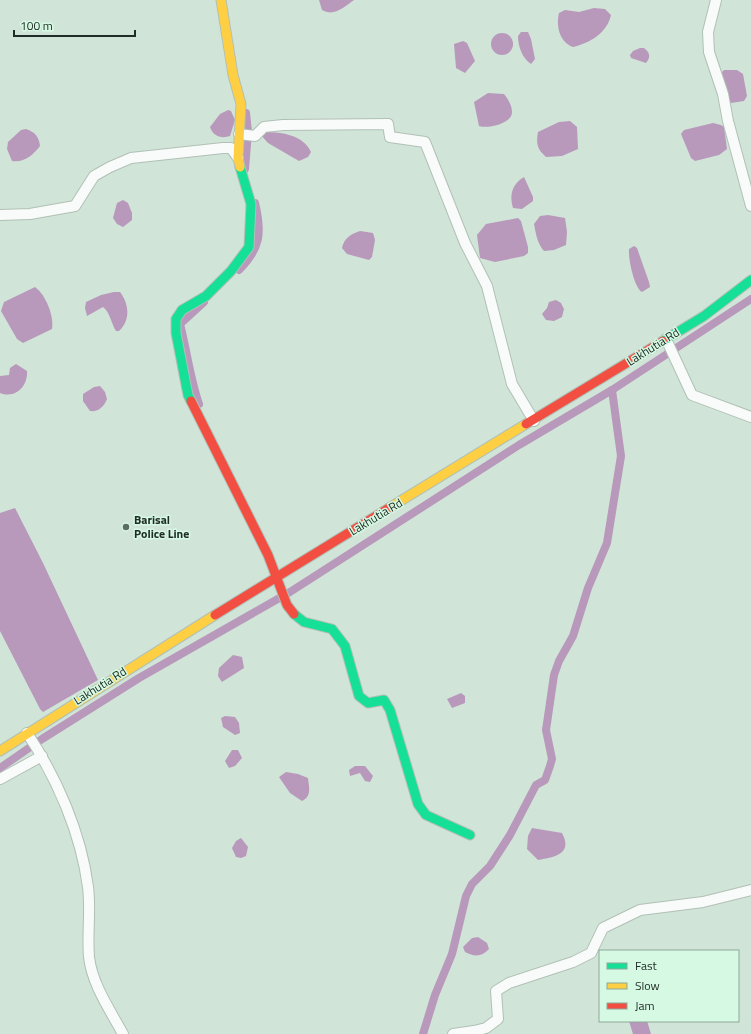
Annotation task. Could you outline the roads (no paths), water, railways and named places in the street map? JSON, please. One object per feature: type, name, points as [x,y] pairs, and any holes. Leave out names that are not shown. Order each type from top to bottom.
[{"type":"street","points":[[221,0],[234,75],[241,104],[238,158],[251,204],[249,247],[231,271],[206,296],[182,310],[176,319],[176,333],[188,395],[268,555],[287,605],[294,614],[304,622],[332,629],[345,646],[359,696],[368,703],[384,700],[390,710],[418,804],[426,815],[470,835]]},
{"type":"street","points":[[716,0],[708,32],[709,52],[723,94],[728,121],[751,206]]},
{"type":"street","points":[[239,134],[255,136],[264,127],[283,125],[388,124],[390,137],[425,142],[465,243],[487,286],[512,384],[534,421]]},
{"type":"street","points":[[0,215],[30,214],[75,206],[94,176],[131,158],[231,148],[238,158]]},
{"type":"street","name":"Lakhutia Rd","points":[[0,751],[276,577],[704,316],[751,280]]},
{"type":"street","points":[[666,339],[692,396],[751,417]]},
{"type":"street","points":[[27,733],[42,756],[62,798],[81,852],[88,888],[89,958],[95,980],[123,1034]]},
{"type":"street","points":[[0,779],[42,756]]},
{"type":"street","points":[[453,1034],[486,1028],[498,1019],[496,991],[509,983],[573,962],[591,953],[603,928],[640,910],[703,902],[751,890]]},
{"type":"waterway","points":[[245,169],[248,132],[246,113]]},
{"type":"waterway","points":[[239,270],[252,254],[258,239],[259,223],[255,203]]},
{"type":"waterway","points":[[0,768],[42,739],[139,678],[290,592],[519,445],[612,390],[751,299]]},
{"type":"waterway","points":[[199,404],[193,384],[180,324],[204,302]]},
{"type":"waterway","points":[[423,1034],[435,995],[452,954],[466,896],[472,884],[490,866],[510,835],[536,785],[545,780],[550,766],[552,759],[546,730],[554,675],[559,661],[573,636],[588,588],[607,543],[621,456],[612,390]]},
{"type":"place","name":"Barisal Police Line","points":[[126,527]]}]
